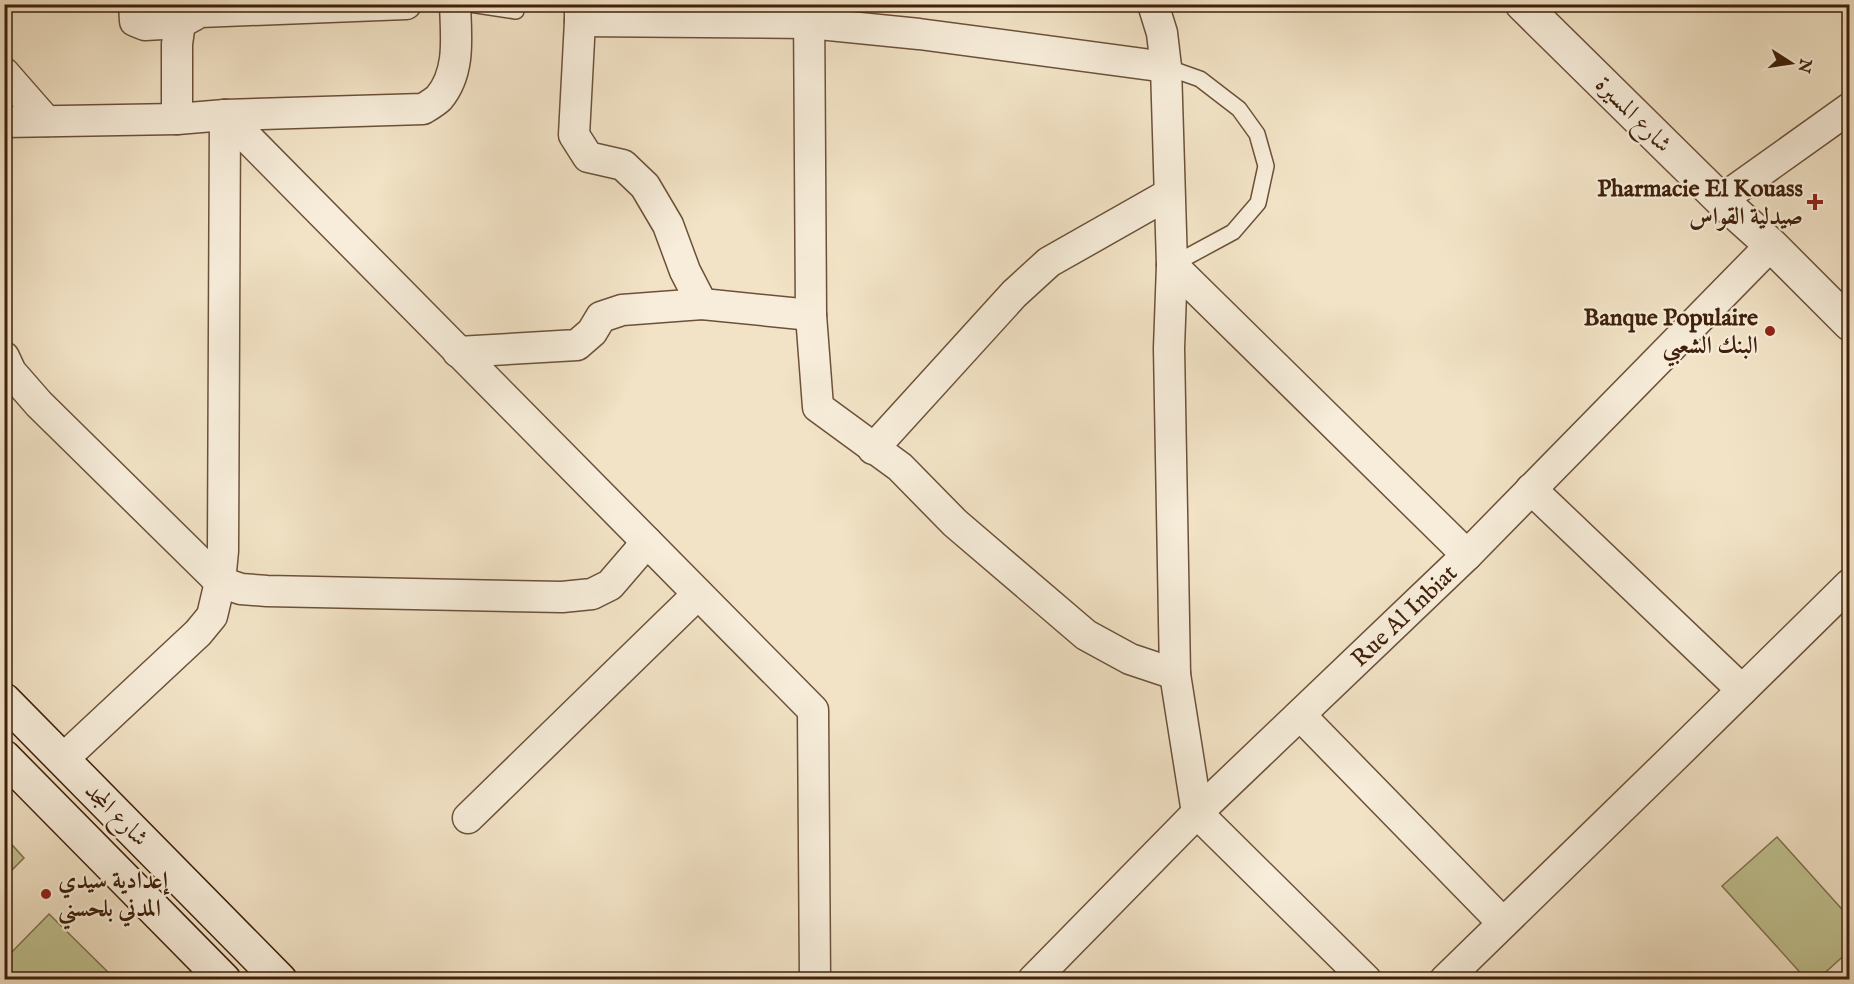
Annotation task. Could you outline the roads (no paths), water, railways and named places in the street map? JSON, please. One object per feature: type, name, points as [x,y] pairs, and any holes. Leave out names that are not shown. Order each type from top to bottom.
[{"type":"main road","name":"شارع المسيرة","points":[[1522,4],[1850,324]]},
{"type":"main road","name":"شارع المجد","points":[[4,700],[280,980]]},
{"type":"main road","name":"شارع المجد","points":[[4,757],[224,980]]},
{"type":"street","points":[[134,4],[135,21],[145,25],[180,23],[200,12],[406,4]]},
{"type":"street","points":[[4,123],[423,109],[438,98],[451,78],[456,57],[455,4]]},
{"type":"street","points":[[1153,4],[1162,33],[1166,67],[1172,266],[1169,348],[1175,674],[1197,813],[1365,980]]},
{"type":"street","points":[[702,304],[685,271],[668,225],[645,186],[623,165],[588,157],[574,135],[580,13],[809,14],[919,34],[1166,67]]},
{"type":"street","points":[[809,14],[811,315],[818,407],[900,467],[962,530],[1086,635],[1130,659],[1175,674]]},
{"type":"street","points":[[177,119],[177,44],[180,23]]},
{"type":"street","points":[[4,73],[46,121]]},
{"type":"street","points":[[1721,200],[1850,108]]},
{"type":"street","points":[[225,115],[813,710],[815,980]]},
{"type":"street","points":[[63,759],[198,633],[212,616],[220,582],[223,551],[225,115]]},
{"type":"street","points":[[873,449],[1014,294],[1049,262],[1169,194]]},
{"type":"street","name":"Rue Al Inbiat","points":[[1033,980],[1197,813],[1467,555],[1771,245]]},
{"type":"street","points":[[1172,266],[1467,555]]},
{"type":"street","points":[[458,352],[577,345],[592,332],[601,317],[622,310],[702,304],[811,315]]},
{"type":"street","points":[[4,357],[11,372],[39,404],[220,582],[241,589],[562,597],[592,594],[610,585],[646,542]]},
{"type":"street","points":[[1532,489],[1742,690]]},
{"type":"street","points":[[1444,980],[1850,584]]},
{"type":"street","points":[[468,818],[698,594]]},
{"type":"street","points":[[1300,715],[1503,923]]},
{"type":"lane","points":[[470,4],[516,11]]},
{"type":"lane","points":[[1166,67],[1200,80],[1239,109],[1257,134],[1266,166],[1258,203],[1233,232],[1172,266]]},
{"type":"place","name":"Pharmacie El Kouass صيدلية القواس","points":[[1815,202]]},
{"type":"place","name":"Banque Populaire البنك الشعبي","points":[[1770,331]]},
{"type":"place","name":"إعدادية سيدي المدني بلحسني","points":[[46,894]]}]
